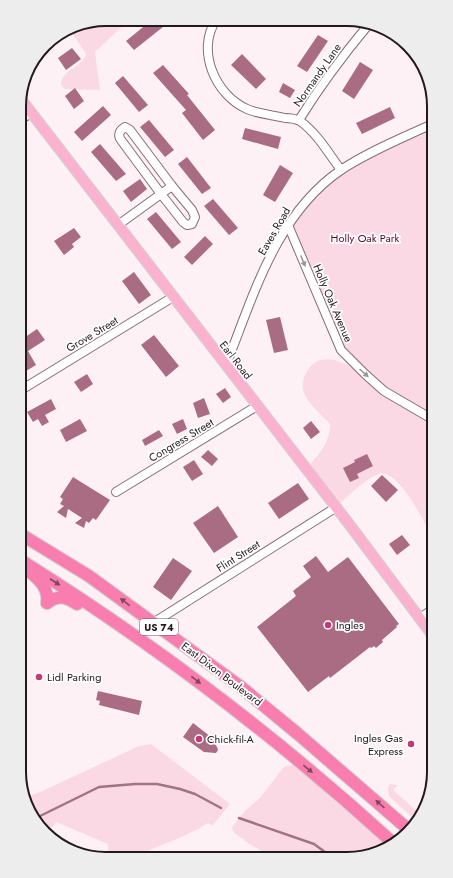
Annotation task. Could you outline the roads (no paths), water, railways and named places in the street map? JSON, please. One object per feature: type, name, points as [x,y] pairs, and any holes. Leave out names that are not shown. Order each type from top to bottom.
[{"type":"highway","name":"East Dixon Boulevard","points":[[26,537],[89,576],[241,687],[304,739],[406,827]]},
{"type":"highway","name":"East Dixon Boulevard","points":[[26,564],[57,583],[190,675],[345,799],[389,839]]},
{"type":"highway","points":[[26,570],[43,585],[48,595],[47,603],[56,598],[68,599],[127,631]]},
{"type":"main road","name":"Earl Road","points":[[26,106],[427,628]]},
{"type":"street","points":[[213,26],[208,35],[209,62],[216,80],[226,95],[246,109],[299,120],[314,135],[341,170]]},
{"type":"street","name":"Normandy Lane","points":[[299,120],[318,90],[365,29]]},
{"type":"street","points":[[26,116],[31,113]]},
{"type":"street","name":"Eaves Road","points":[[226,365],[274,249],[288,225],[308,199],[323,184],[341,170],[369,154],[427,126]]},
{"type":"street","points":[[124,128],[130,130],[172,186],[195,215],[195,220],[192,224],[187,225],[183,222],[120,138],[120,132],[124,128]]},
{"type":"street","points":[[118,225],[172,186]]},
{"type":"street","name":"Holly Oak Avenue","points":[[288,225],[341,350],[359,369],[384,391],[427,416]]},
{"type":"street","name":"Grove Street","points":[[26,387],[173,297]]},
{"type":"street","name":"Congress Street","points":[[116,492],[257,406]]},
{"type":"street","name":"Flint Street","points":[[153,623],[335,508]]},
{"type":"street","points":[[420,618],[427,613]]},
{"type":"waterway","points":[[40,816],[99,787],[135,784],[157,784],[180,789],[195,794],[221,808]]},
{"type":"waterway","points":[[239,818],[314,844],[325,852]]},
{"type":"place","name":"Ingles","points":[[328,625]]},
{"type":"place","name":"Lidl Parking","points":[[39,677]]},
{"type":"place","name":"Chick-fil-A","points":[[199,739]]},
{"type":"place","name":"Ingles Gas Express","points":[[411,744]]},
{"type":"park label","name":"Holly Oak Park","points":[[365,238]]}]
